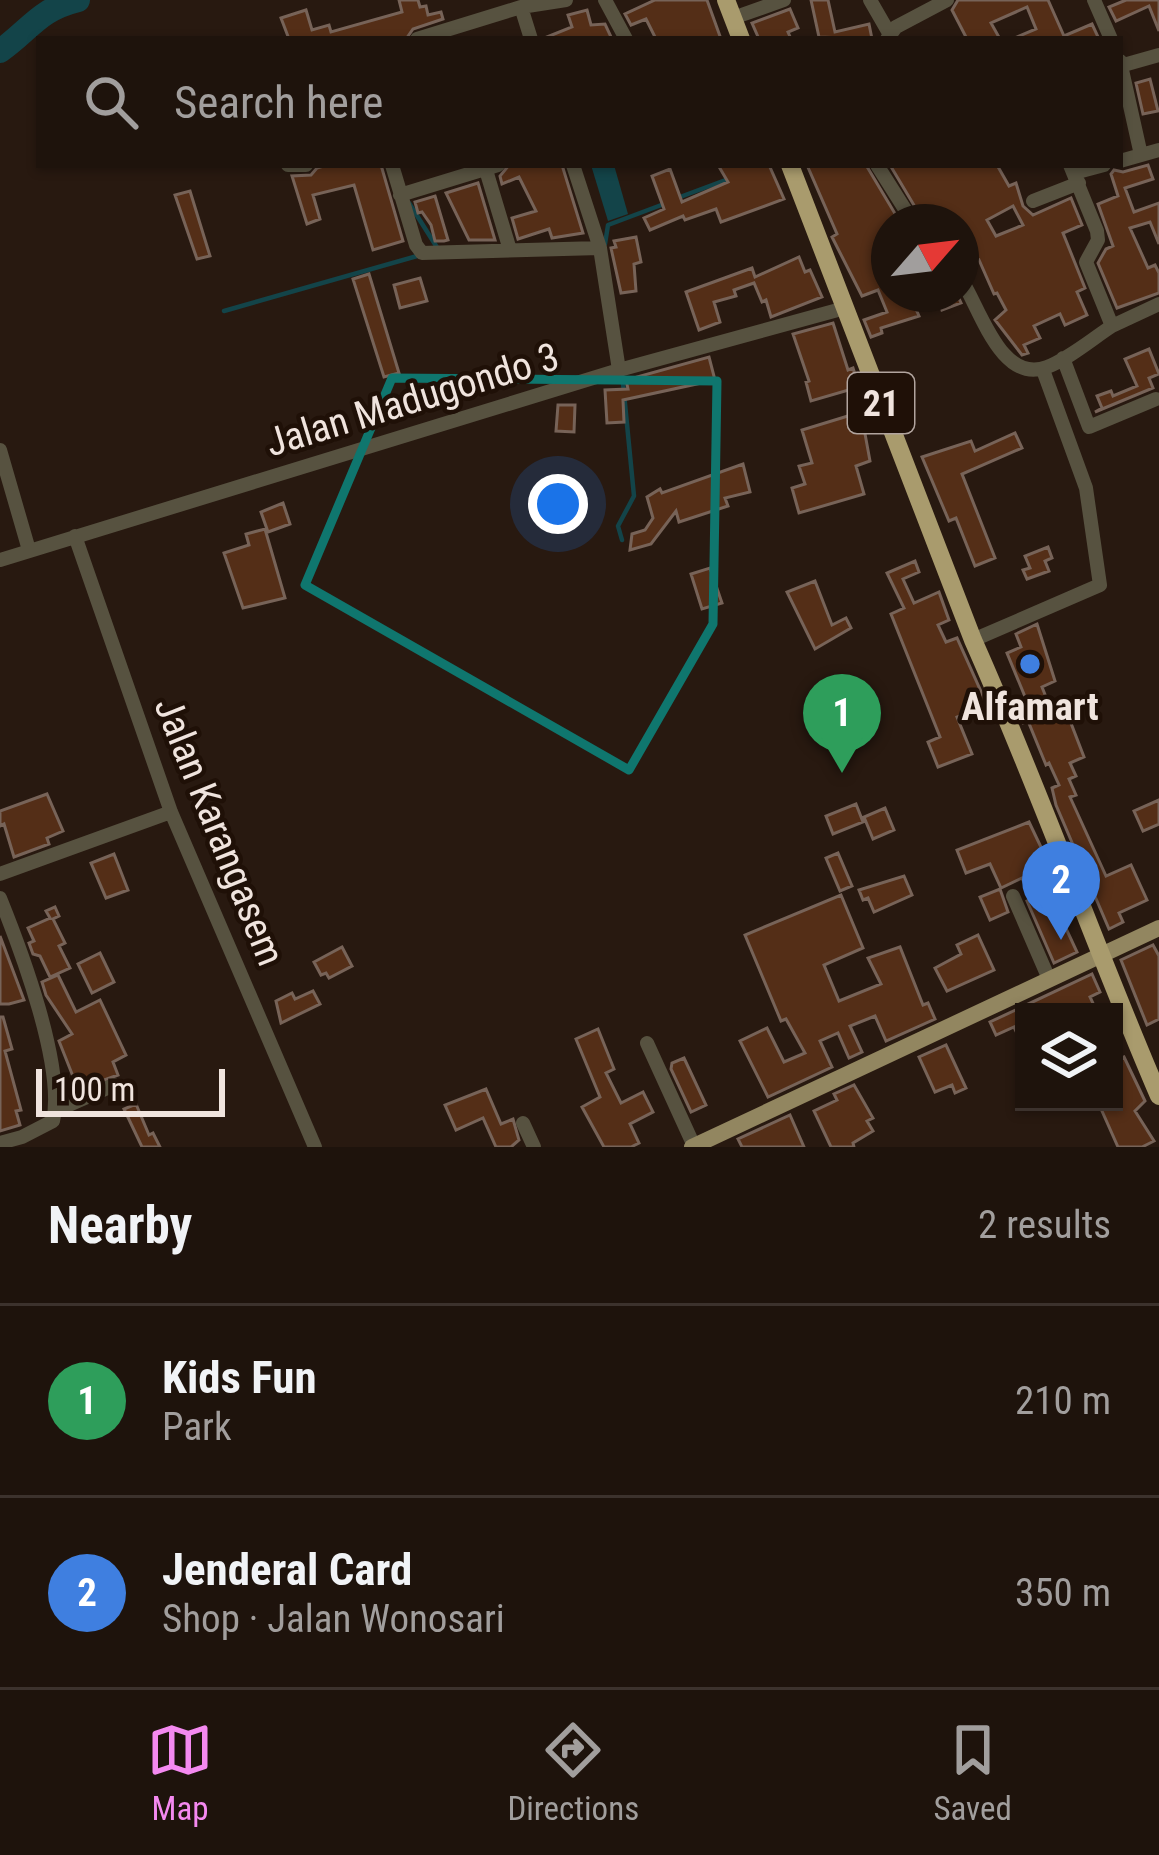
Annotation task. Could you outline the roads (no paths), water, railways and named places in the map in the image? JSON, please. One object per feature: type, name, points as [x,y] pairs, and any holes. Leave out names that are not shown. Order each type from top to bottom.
[{"type":"highway","name":"21","points":[[791,168],[973,640],[1159,1096]]},
{"type":"main road","points":[[693,1146],[1159,928]]},
{"type":"street","points":[[427,36],[521,7],[566,0]]},
{"type":"street","points":[[605,0],[622,36]]},
{"type":"street","points":[[730,9],[784,0]]},
{"type":"street","points":[[870,0],[888,36],[947,0]]},
{"type":"street","points":[[1094,0],[1110,36]]},
{"type":"street","points":[[521,7],[530,36]]},
{"type":"street","points":[[1123,64],[1159,56]]},
{"type":"street","points":[[1123,73],[1141,155]]},
{"type":"street","points":[[1123,160],[1159,150]]},
{"type":"street","points":[[393,168],[422,253],[599,246]]},
{"type":"street","points":[[400,195],[492,168],[510,250]]},
{"type":"street","points":[[574,168],[599,246],[619,370]]},
{"type":"street","points":[[879,168],[902,204]]},
{"type":"street","points":[[1033,201],[1074,174],[1098,240],[1086,262],[1112,326]]},
{"type":"street","points":[[979,311],[1006,358],[1017,367],[1043,370],[1112,326],[1159,304]]},
{"type":"street","name":"Jalan Madugondo 3","points":[[0,560],[619,370],[845,308]]},
{"type":"street","points":[[1063,358],[1088,427],[1156,399]]},
{"type":"street","points":[[973,640],[1100,585],[1086,488],[1043,370]]},
{"type":"street","points":[[0,450],[29,550]]},
{"type":"street","name":"Jalan Karangasem","points":[[75,536],[171,812],[315,1147]]},
{"type":"street","points":[[0,874],[171,812]]},
{"type":"street","points":[[1013,896],[1048,979]]},
{"type":"street","points":[[0,898],[32,989],[52,1070],[55,1111],[52,1121],[42,1127],[0,1143]]},
{"type":"street","points":[[647,1043],[693,1146]]},
{"type":"street","points":[[55,1111],[114,1085]]},
{"type":"street","points":[[523,1123],[534,1147]]},
{"type":"water","points":[[592,168],[615,168],[628,214],[608,221]]},
{"type":"waterway","points":[[0,51],[44,14],[78,0]]},
{"type":"waterway","points":[[680,197],[731,178]]},
{"type":"waterway","points":[[409,203],[438,249]]},
{"type":"waterway","points":[[605,244],[608,225],[664,204]]},
{"type":"waterway","points":[[224,311],[417,256]]},
{"type":"waterway","points":[[622,373],[634,496],[618,526],[622,540]]},
{"type":"place","name":"Alfamart","points":[[1030,664]]},
{"type":"place","name":"Kids Fun","points":[[842,773]]},
{"type":"place","name":"Jenderal Card","points":[[1061,940]]}]
